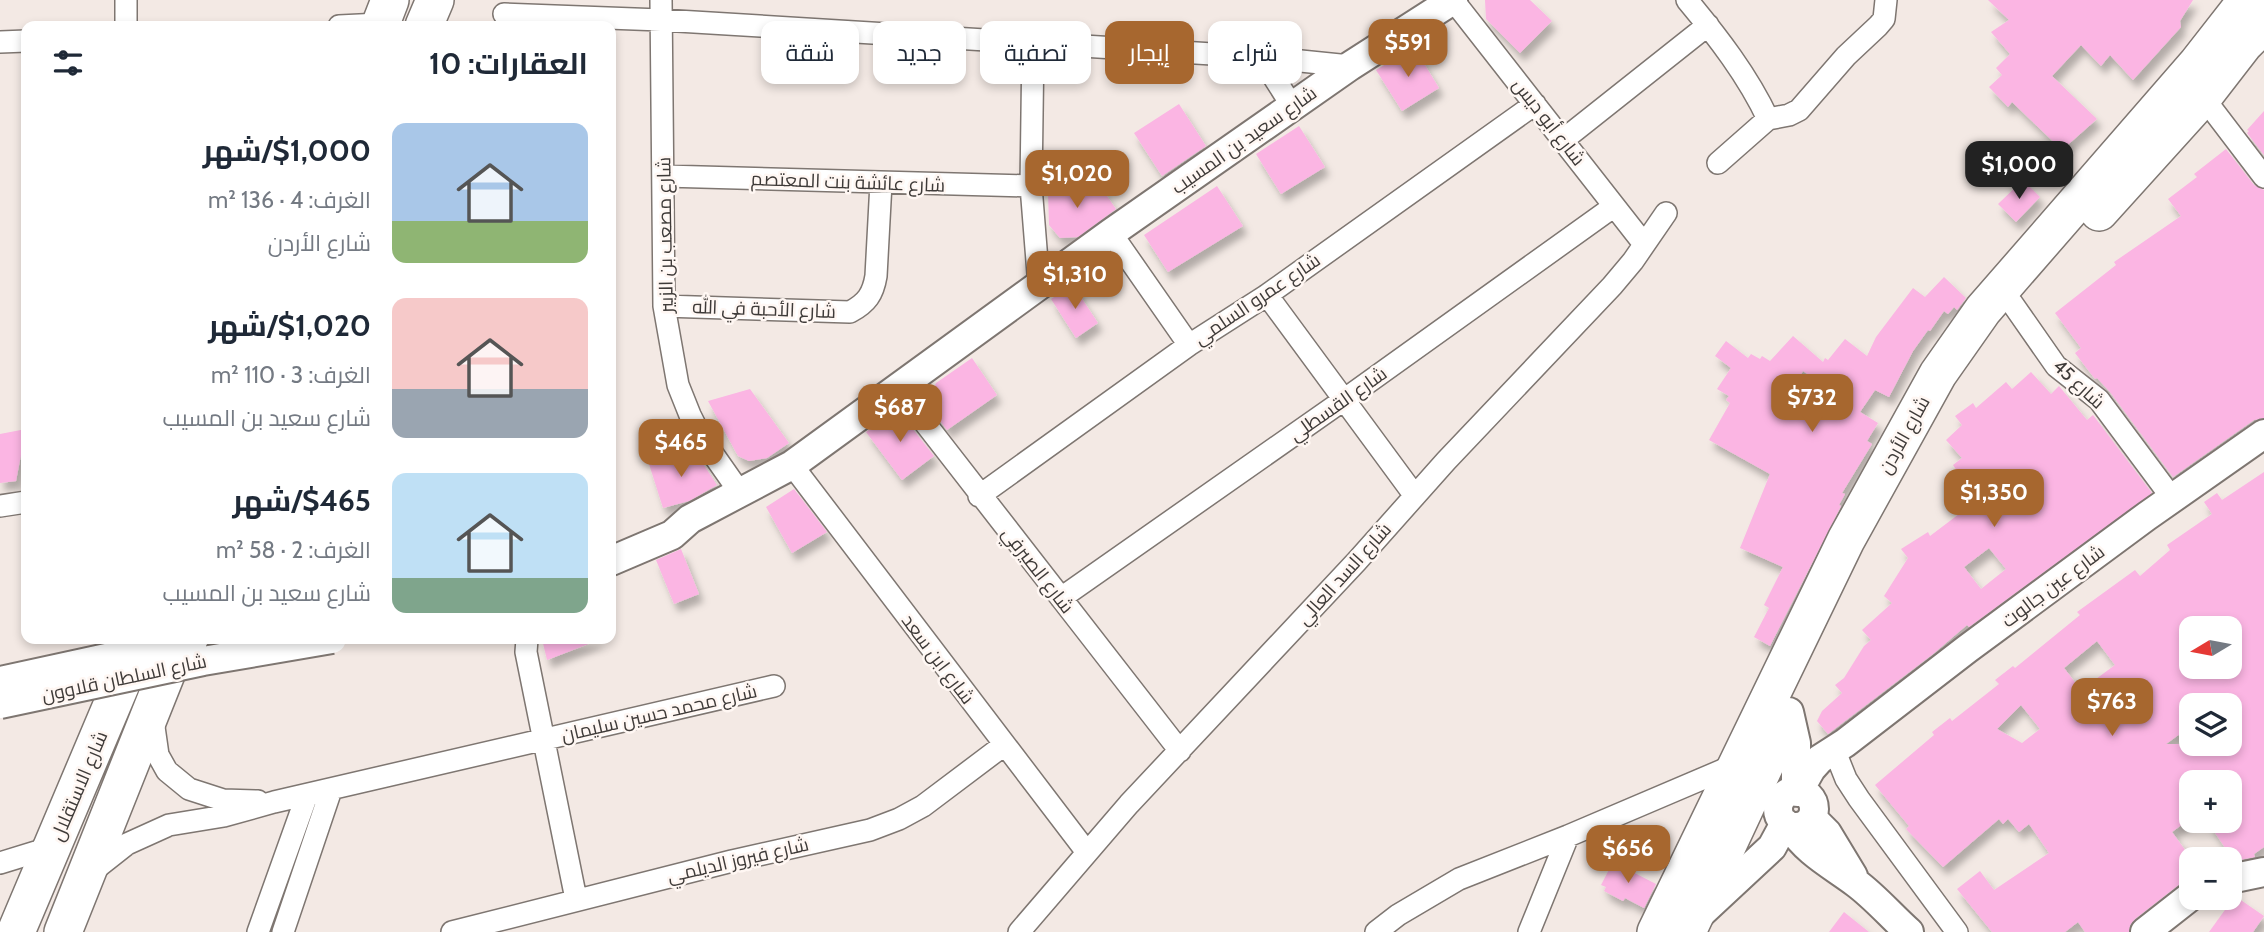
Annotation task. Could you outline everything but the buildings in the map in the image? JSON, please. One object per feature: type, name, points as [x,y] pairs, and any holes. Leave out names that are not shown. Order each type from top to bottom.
[{"type":"highway","points":[[426,21],[435,0]]},
{"type":"highway","points":[[2200,80],[2212,0]]},
{"type":"highway","name":"شارع الأردن","points":[[1690,926],[1790,712],[1827,622],[1920,429],[1955,375],[2012,303],[2075,238],[2200,80],[2247,0]]},
{"type":"highway","name":"شارع الأردن","points":[[1656,932],[1846,540],[1938,374],[1983,310],[2200,80],[2264,24]]},
{"type":"highway","name":"شارع الاستقلال","points":[[16,932],[138,644]]},
{"type":"highway","name":"شارع الاستقلال","points":[[63,932],[178,644]]},
{"type":"street","points":[[126,0],[126,21]]},
{"type":"street","name":"شارع سعيد بن المسيب","points":[[616,559],[672,535],[690,519],[792,465],[1111,233],[1350,66],[1453,0]]},
{"type":"street","name":"شارع أبو ديس","points":[[1453,0],[1644,244]]},
{"type":"street","points":[[1686,0],[1708,25],[1750,86],[1768,119]]},
{"type":"street","points":[[1718,163],[1768,119],[1799,110],[1846,56],[1884,19],[1885,0]]},
{"type":"street","points":[[503,13],[661,10],[980,38]]},
{"type":"street","name":"شارع مصعب بن الزبير","points":[[661,10],[665,176],[664,306],[678,385],[690,415],[701,437],[741,494]]},
{"type":"street","points":[[363,21],[383,17]]},
{"type":"street","points":[[1563,140],[1708,25]]},
{"type":"street","points":[[0,42],[21,41]]},
{"type":"street","points":[[1091,47],[1208,54]]},
{"type":"street","points":[[1302,61],[1350,66]]},
{"type":"street","points":[[2200,80],[2264,177]]},
{"type":"street","points":[[1032,84],[1031,186],[1040,286]]},
{"type":"street","points":[[1278,84],[1292,106]]},
{"type":"street","name":"شارع عمرو السلمي","points":[[979,496],[1189,345],[1267,295],[1535,104]]},
{"type":"street","name":"شارع عائشة بنت المعتصم","points":[[665,176],[1031,186]]},
{"type":"street","name":"شارع الأحبة في الله","points":[[664,306],[850,312],[861,306],[874,289],[881,183]]},
{"type":"street","name":"شارع القسطلي","points":[[1061,598],[1613,207]]},
{"type":"street","name":"شارع السد العالي","points":[[1019,932],[1087,851],[1612,286],[1666,213]]},
{"type":"street","points":[[1111,233],[1189,345]]},
{"type":"street","points":[[1267,295],[1345,399],[1376,447],[1415,496]]},
{"type":"street","name":"شارع 45","points":[[2012,303],[2056,366],[2099,400],[2172,498]]},
{"type":"street","name":"شارع الصيرفي","points":[[897,387],[979,496],[1180,751]]},
{"type":"street","name":"شارع عين جالوت","points":[[1690,926],[1772,847],[1799,808],[1815,764],[1839,750],[1968,649],[2172,498],[2264,434]]},
{"type":"street","name":"شارع ابن سعد","points":[[792,465],[1087,851]]},
{"type":"street","points":[[0,506],[21,503]]},
{"type":"street","name":"شارع سعيد بن المسيب","points":[[616,544],[667,522],[690,519]]},
{"type":"street","name":"شارع السلطان قلاوون","points":[[0,681],[171,644]]},
{"type":"street","name":"شارع السلطان قلاوون","points":[[0,704],[203,661],[303,644]]},
{"type":"street","name":"شارع محمد حسين سليمان","points":[[522,644],[576,899]]},
{"type":"street","name":"شارع محمد حسين سليمان","points":[[544,741],[775,686]]},
{"type":"street","points":[[152,711],[158,755],[167,771],[189,789],[223,800],[274,802]]},
{"type":"street","points":[[1790,712],[1796,743],[1799,808],[1796,835],[1814,853],[1858,884],[1909,932]]},
{"type":"street","points":[[84,878],[127,844],[160,828],[249,811],[274,802],[544,741]]},
{"type":"street","name":"شارع فيروز الديلمي","points":[[452,932],[576,899],[870,830],[923,806],[1004,745]]},
{"type":"street","points":[[1839,750],[1846,779],[1957,932]]},
{"type":"street","points":[[1376,932],[1398,915],[1459,878],[1568,836],[1737,764]]},
{"type":"street","points":[[283,932],[331,790]]},
{"type":"street","points":[[258,932],[307,795]]},
{"type":"street","points":[[0,863],[39,851],[57,835]]},
{"type":"street","points":[[1529,932],[1568,836]]},
{"type":"street","points":[[2242,877],[2264,872]]},
{"type":"street","points":[[2242,888],[2264,885]]},
{"type":"street","points":[[2145,932],[2179,905]]},
{"type":"street","points":[[2161,932],[2187,910]]}]
